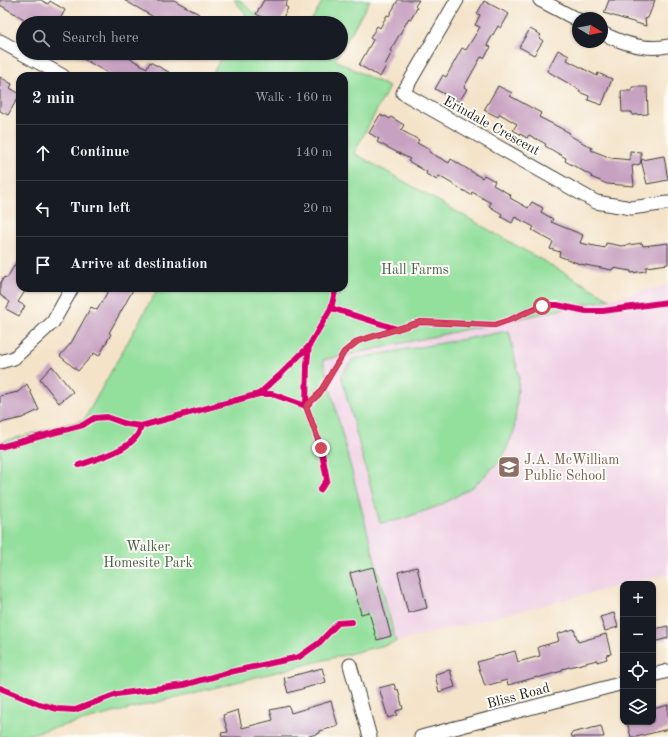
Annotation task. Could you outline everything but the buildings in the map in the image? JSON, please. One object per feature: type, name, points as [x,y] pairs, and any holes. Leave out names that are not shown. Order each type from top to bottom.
[{"type":"street","name":"Erindale Crescent","points":[[457,0],[403,93],[596,202],[631,208],[668,204]]},
{"type":"street","points":[[540,0],[572,17]]},
{"type":"street","points":[[608,36],[627,44],[657,49],[668,46]]},
{"type":"street","points":[[0,41],[16,50]]},
{"type":"street","points":[[34,60],[56,72]]},
{"type":"street","points":[[0,362],[14,358],[53,322],[70,292]]},
{"type":"street","points":[[350,664],[370,737]]},
{"type":"street","points":[[656,674],[668,671]]},
{"type":"street","name":"Bliss Road","points":[[421,737],[620,684]]},
{"type":"shaded area","name":"J.A. McWilliam Public School","points":[[668,285],[668,574],[640,581],[620,581],[620,586],[396,642],[323,360],[610,299]]},
{"type":"green space","points":[[234,0],[240,0],[250,10],[260,16],[245,16],[246,14]]},
{"type":"green space","points":[[323,0],[370,0],[348,38],[348,16],[314,16]]},
{"type":"green space","name":"Walker Homesite Park","points":[[220,60],[335,60],[389,87],[354,153],[610,299],[323,360],[396,642],[18,737],[0,737],[0,442],[84,420],[156,292],[348,292],[348,72],[213,72]]},
{"type":"green space","points":[[509,331],[519,377],[514,431],[502,459],[474,486],[441,505],[399,520],[380,523],[341,375],[353,359]]},
{"type":"cycle path","points":[[320,490],[327,480],[321,448],[306,406],[307,364],[309,346],[331,308],[335,292]]},
{"type":"cycle path","points":[[259,394],[272,394],[306,406],[319,394],[344,352],[358,341],[420,322],[495,325],[542,305],[557,305],[586,311],[603,311],[668,302]]},
{"type":"cycle path","points":[[331,308],[397,329]]},
{"type":"cycle path","points":[[0,447],[83,425],[94,418],[107,417],[126,424],[141,426],[259,394],[309,346]]},
{"type":"cycle path","points":[[79,465],[106,456],[125,447],[138,434],[141,426]]},
{"type":"cycle path","points":[[0,688],[39,704],[58,709],[75,710],[117,694],[184,685],[230,672],[299,657],[319,643],[338,623],[352,622]]},
{"type":"place","name":"J.A. McWilliam Public School","points":[[509,467]]},
{"type":"route","points":[[321,448],[306,406],[319,394],[344,352],[358,341],[420,322],[495,325],[542,306]]},
{"type":"park label","name":"Hall Farms","points":[[415,269]]}]
